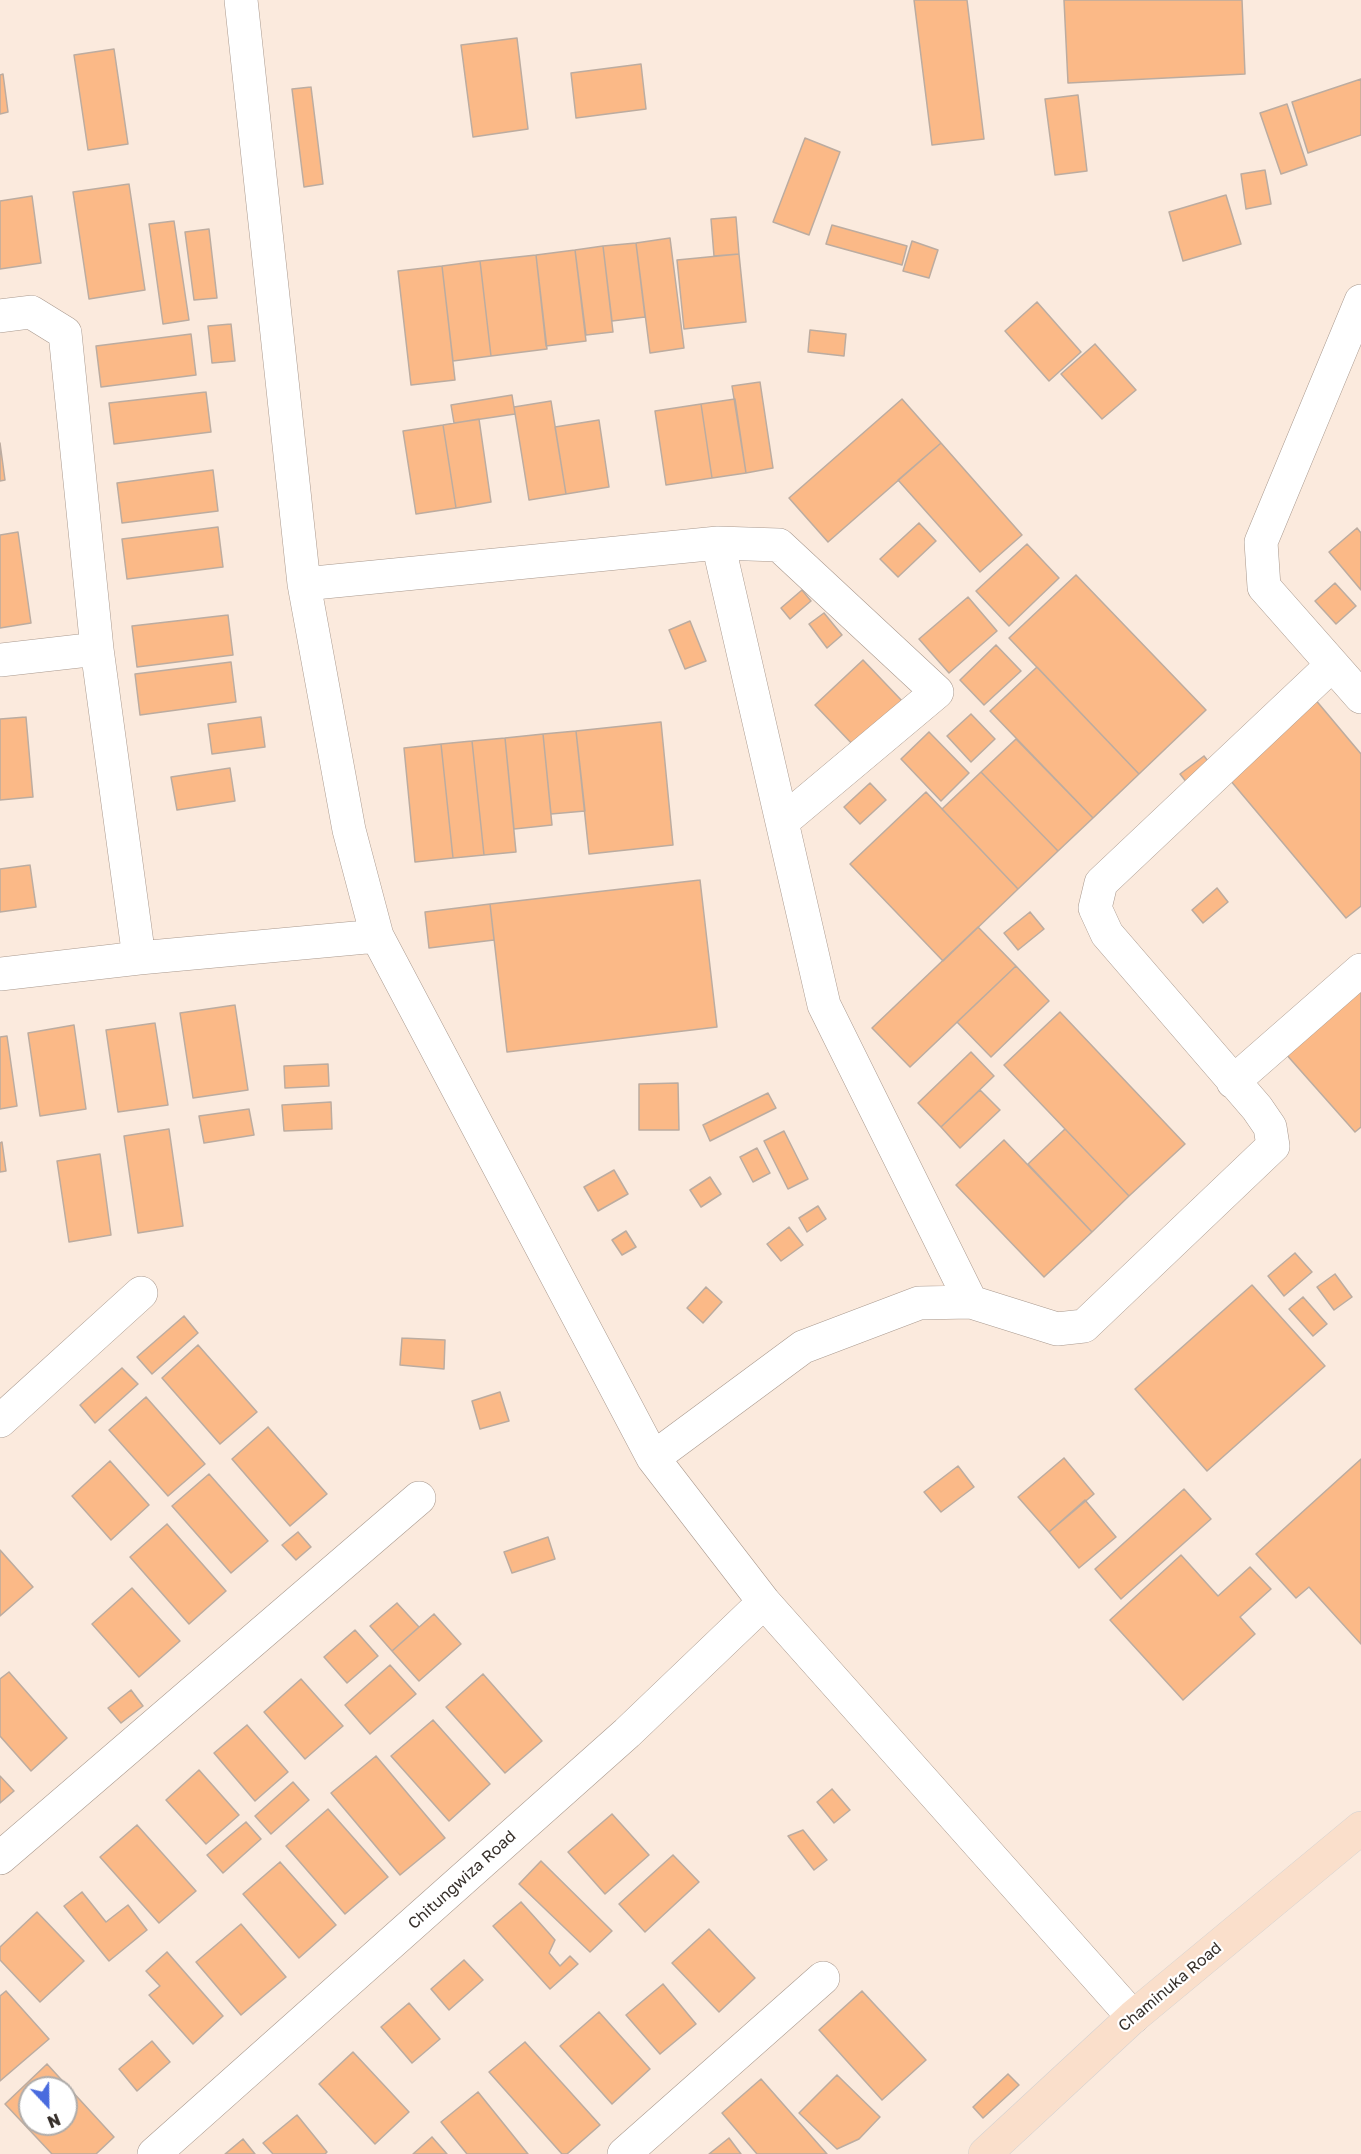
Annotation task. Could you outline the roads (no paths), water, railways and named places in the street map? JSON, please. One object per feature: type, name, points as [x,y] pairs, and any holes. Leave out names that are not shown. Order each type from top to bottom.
[{"type":"main road","name":"Chaminuka Road","points":[[985,2154],[1133,2017],[1361,1828]]},
{"type":"street","points":[[241,0],[304,584],[349,830],[377,936],[653,1458],[764,1602],[1133,2017]]},
{"type":"street","points":[[1361,301],[1261,542],[1264,587],[1361,697]]},
{"type":"street","points":[[0,316],[31,312],[65,333],[97,649],[139,958]]},
{"type":"street","points":[[304,584],[718,543],[779,545],[937,692],[782,822]]},
{"type":"street","points":[[718,543],[824,1005],[971,1302]]},
{"type":"street","points":[[0,660],[97,649]]},
{"type":"street","points":[[653,1458],[803,1347],[919,1303],[971,1302],[1057,1329],[1084,1326],[1273,1146],[1270,1128],[1257,1108],[1107,934],[1095,908],[1101,883],[1332,665]]},
{"type":"street","points":[[0,974],[139,958],[377,936]]},
{"type":"street","points":[[1233,1082],[1361,970]]},
{"type":"street","points":[[0,1421],[141,1293]]},
{"type":"street","points":[[0,1858],[419,1498]]},
{"type":"street","name":"Chitungwiza Road","points":[[154,2154],[627,1733],[764,1602]]},
{"type":"street","points":[[624,2154],[824,1978]]}]
